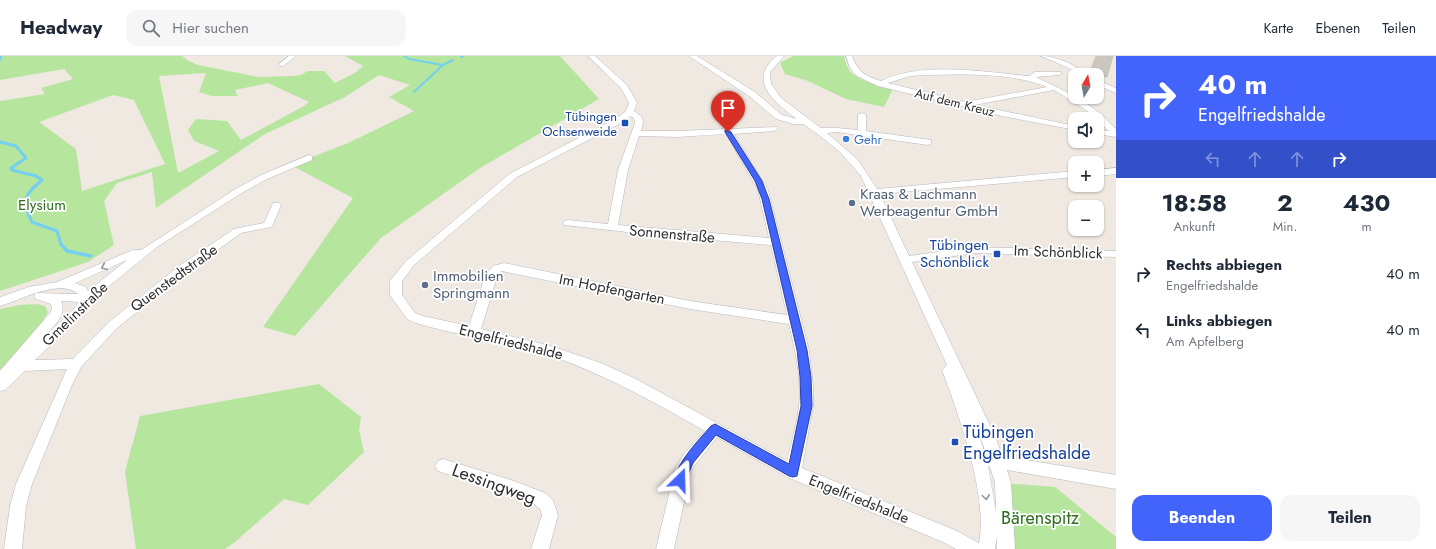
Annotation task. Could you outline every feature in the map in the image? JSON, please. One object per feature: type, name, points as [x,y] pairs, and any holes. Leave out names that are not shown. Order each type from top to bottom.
[{"type":"street","points":[[281,65],[293,56]]},
{"type":"street","points":[[591,56],[628,92],[633,103],[630,112],[640,120],[623,170],[612,228]]},
{"type":"street","points":[[692,56],[752,94],[779,117],[794,122],[805,121]]},
{"type":"street","points":[[781,56],[769,68],[766,76],[767,85],[782,102],[853,159],[864,173],[945,347],[978,412],[998,463],[1003,483],[1006,549]]},
{"type":"street","name":"Auf dem Kreuz","points":[[849,56],[853,71],[881,84],[1028,120],[1068,127]]},
{"type":"street","points":[[1044,56],[1073,68]]},
{"type":"street","points":[[881,84],[891,79],[917,74],[940,72],[1034,79],[1092,110],[1106,122],[1116,134]]},
{"type":"street","points":[[1034,79],[1032,77],[1035,74],[1059,72]]},
{"type":"street","points":[[1104,85],[1116,91]]},
{"type":"street","points":[[966,105],[1030,91],[1053,88]]},
{"type":"street","name":"Engelfriedshalde","points":[[630,112],[606,128],[540,160],[514,175],[444,236],[410,263],[396,281],[396,295],[404,308],[411,316],[432,324],[474,331],[551,351],[596,367],[629,382],[793,472],[949,536],[973,549]]},
{"type":"street","points":[[862,115],[862,133]]},
{"type":"street","points":[[636,133],[678,134],[774,129]]},
{"type":"street","points":[[820,131],[837,130],[928,142]]},
{"type":"street","points":[[728,132],[763,190],[795,320],[805,368],[806,399],[803,426],[793,472]]},
{"type":"street","points":[[1104,133],[1116,134]]},
{"type":"street","name":"Gmelinstraße","points":[[0,380],[78,312],[87,298],[153,245],[244,188],[275,172],[309,158]]},
{"type":"street","points":[[1104,172],[1116,171]]},
{"type":"street","points":[[874,192],[1068,175]]},
{"type":"street","name":"Quenstedtstraße","points":[[12,549],[18,506],[24,484],[65,385],[76,364],[114,324],[183,269],[238,231],[268,225],[276,205]]},
{"type":"street","name":"Sonnenstraße","points":[[568,222],[612,228],[776,242]]},
{"type":"street","name":"Gmelinstraße","points":[[59,285],[153,245]]},
{"type":"street","name":"Im Schönblick","points":[[904,259],[926,259],[960,251],[975,250],[1116,254]]},
{"type":"street","name":"Im Hopfengarten","points":[[474,331],[491,276],[497,268],[504,266],[690,304],[753,315],[795,320]]},
{"type":"street","points":[[59,285],[71,285],[81,289],[86,292],[87,298],[40,296],[0,303],[33,290],[59,285]]},
{"type":"street","name":"Gmelinstraße","points":[[0,386],[56,315],[58,309],[56,302],[40,296]]},
{"type":"street","points":[[945,347],[949,368],[968,421],[982,469],[990,532],[986,549]]},
{"type":"street","points":[[16,366],[76,364]]},
{"type":"street","points":[[665,549],[683,468],[715,429]]},
{"type":"street","points":[[979,458],[998,463],[1116,482]]},
{"type":"street","name":"Lessingweg","points":[[443,466],[514,488],[539,498],[547,505],[550,515],[540,549]]},
{"type":"green space","name":"Elysium","points":[[0,56],[182,56],[198,65],[258,77],[292,76],[301,75],[308,71],[324,71],[335,83],[355,73],[363,66],[345,56],[560,56],[599,99],[480,168],[381,238],[295,336],[263,327],[353,198],[291,165],[346,144],[414,111],[389,97],[410,85],[379,75],[345,97],[265,134],[156,208],[152,172],[117,183],[104,201],[114,245],[88,262],[0,291],[0,101],[45,94],[41,88],[73,79],[64,69],[0,80]],"holes":[[[206,73],[199,92],[212,96],[238,96],[235,90],[268,83],[309,102],[241,140],[227,121],[196,119],[188,130],[194,141],[219,151],[178,173],[159,76]],[[113,95],[134,100],[165,164],[82,191],[76,149],[39,122]]]},
{"type":"green space","points":[[793,56],[844,56],[848,68],[853,75],[870,83],[893,89],[884,107],[846,99],[808,81],[785,74],[780,63]]},
{"type":"green space","points":[[37,304],[45,306],[48,312],[42,323],[0,370],[0,309],[19,305]]},
{"type":"green space","points":[[319,384],[361,417],[359,430],[364,452],[308,505],[284,499],[225,549],[136,549],[125,472],[140,416]]},
{"type":"green space","name":"Bärenspitz","points":[[1003,483],[1055,487],[1116,537],[1116,549],[1004,549]]},
{"type":"building","points":[[1096,56],[1113,56],[1107,77],[1104,76],[1104,68],[1091,68]]},
{"type":"waterway","points":[[0,60],[1,56]]},
{"type":"waterway","points":[[404,56],[409,59],[443,65]]},
{"type":"waterway","points":[[443,65],[453,60]]},
{"type":"waterway","points":[[414,92],[443,65]]},
{"type":"waterway","points":[[0,142],[16,146],[26,158],[11,168],[12,170],[36,176],[42,180],[31,190],[26,199],[25,203],[28,215],[32,222],[57,231],[61,245]]},
{"type":"waterway","points":[[61,244],[67,251],[91,256]]},
{"type":"place","name":"Tübingen Ochsenweide","points":[[625,123]]},
{"type":"place","name":"Gehr","points":[[846,139]]},
{"type":"place","name":"Kraas & Lachmann Werbeagentur GmbH","points":[[852,203]]},
{"type":"place","name":"Tübingen Schönblick","points":[[997,254]]},
{"type":"place","name":"Immobilien Springmann","points":[[425,285]]},
{"type":"place","name":"Tübingen Engelfriedshalde","points":[[955,442]]},
{"type":"route","points":[[680,480],[683,468],[689,459],[715,429],[793,472],[806,406],[806,377],[802,350],[766,199],[758,181],[728,132]]}]
